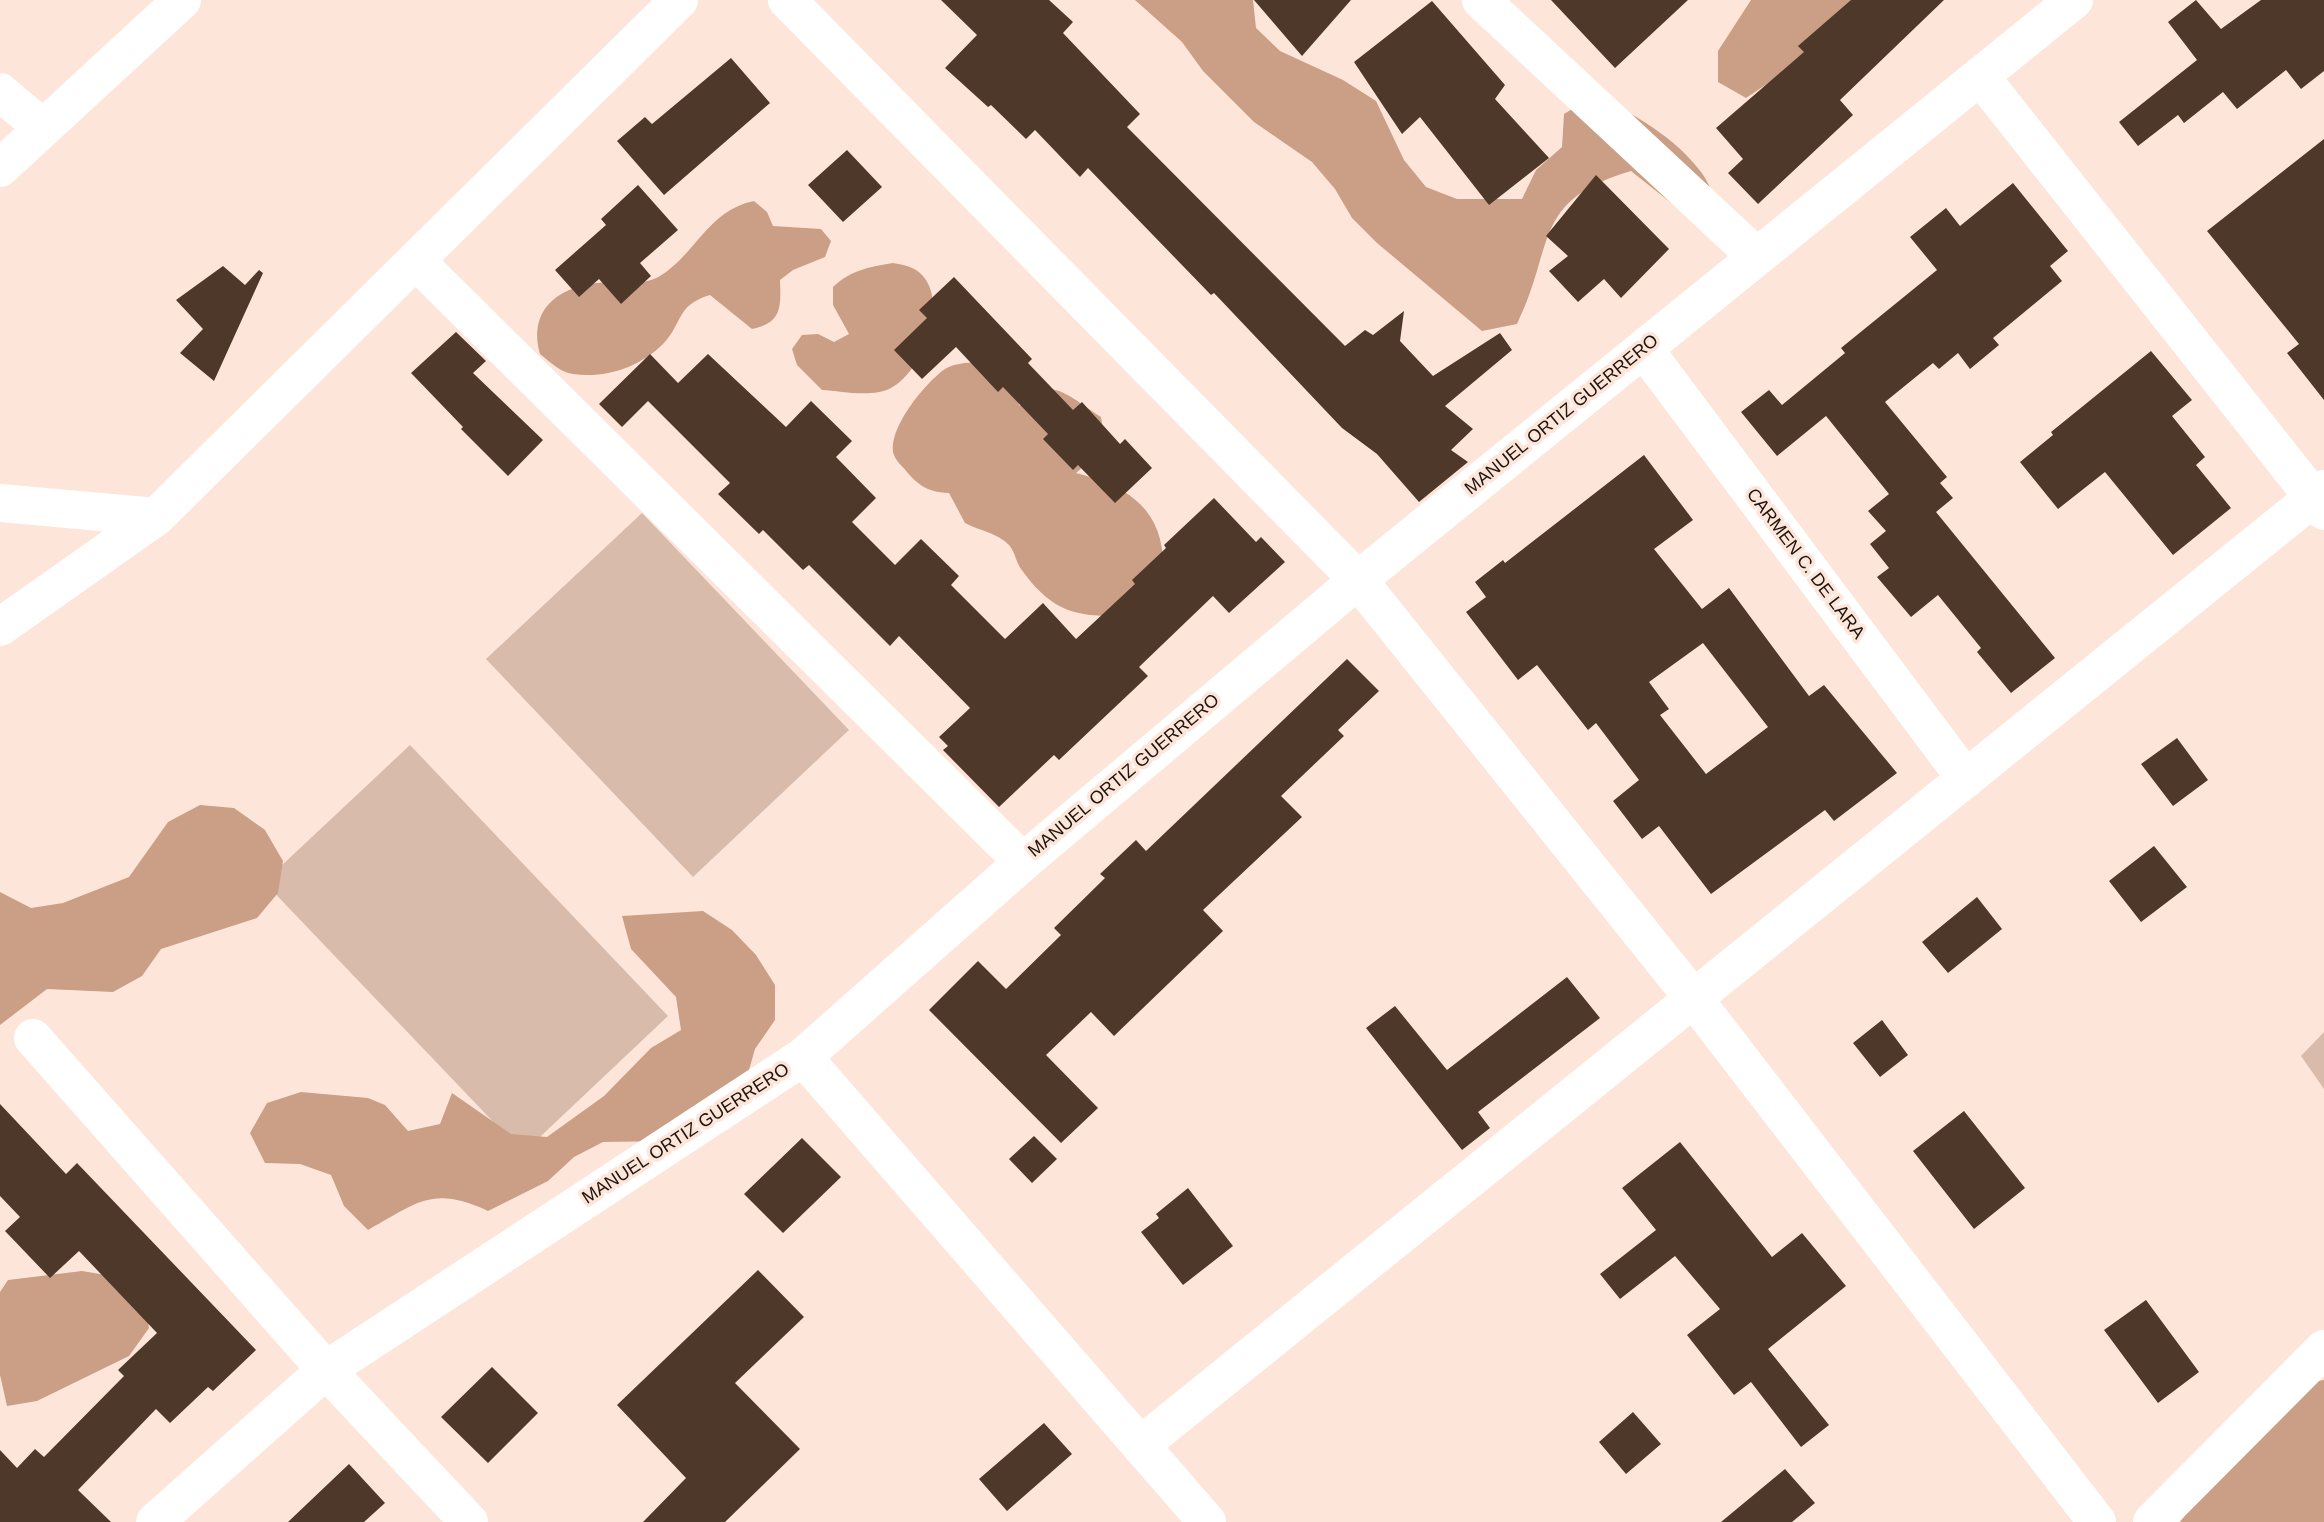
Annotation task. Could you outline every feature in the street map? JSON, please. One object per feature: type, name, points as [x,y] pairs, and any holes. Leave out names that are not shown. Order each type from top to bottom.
[{"type":"street","points":[[0,168],[182,0]]},
{"type":"street","points":[[0,627],[156,517],[679,0]]},
{"type":"street","points":[[787,0],[1358,580],[1694,999],[2097,1522]]},
{"type":"street","points":[[1481,0],[1757,257]]},
{"type":"street","name":"MANUEL ORTIZ GUERRERO","points":[[155,1522],[326,1370],[803,1057],[1023,862],[1358,580],[2074,0]]},
{"type":"street","points":[[1142,1444],[1966,779],[2320,499],[1980,76]]},
{"type":"street","points":[[0,92],[43,128]]},
{"type":"street","points":[[416,261],[1023,862]]},
{"type":"street","name":"CARMEN C. DE LARA","points":[[1644,349],[1966,779]]},
{"type":"street","points":[[0,503],[156,517]]},
{"type":"street","points":[[33,1038],[326,1370],[469,1522]]},
{"type":"street","points":[[803,1057],[1142,1444],[1206,1522]]},
{"type":"street","points":[[2152,1522],[2324,1349]]},
{"type":"shaded area","points":[[1135,0],[1253,0],[1256,28],[1280,51],[1343,80],[1376,101],[1404,160],[1426,187],[1457,199],[1522,199],[1536,170],[1562,147],[1564,114],[1594,96],[1638,118],[1679,148],[1703,176],[1716,202],[1685,214],[1631,171],[1599,183],[1576,197],[1561,212],[1551,230],[1517,324],[1482,331],[1377,243],[1352,218],[1335,189],[1312,162],[1254,122],[1203,71],[1182,42]]},
{"type":"shaded area","points":[[1751,0],[1893,0],[1746,98],[1718,82],[1718,51]]},
{"type":"shaded area","points":[[754,201],[767,212],[773,226],[821,229],[831,241],[825,257],[793,270],[780,280],[778,312],[769,323],[752,329],[710,295],[699,299],[685,310],[670,336],[654,352],[621,370],[597,375],[573,374],[559,369],[540,354],[538,326],[542,314],[557,297],[582,286],[597,283],[637,283],[660,276],[725,213]]},
{"type":"shaded area","points":[[893,263],[916,270],[930,287],[932,319],[922,353],[902,380],[883,391],[866,393],[822,390],[797,365],[792,349],[802,335],[818,334],[834,342],[849,334],[833,305],[833,287],[854,273]]},
{"type":"shaded area","points":[[977,362],[1018,391],[1019,406],[1029,395],[1049,388],[1069,396],[1101,417],[1102,433],[1097,448],[1088,462],[1076,473],[1123,491],[1146,510],[1160,539],[1163,557],[1119,616],[1088,615],[1052,602],[1021,569],[1005,541],[965,523],[949,493],[930,490],[921,485],[895,457],[893,445],[896,433],[918,395],[945,369],[957,364]]},
{"type":"shaded area","points":[[642,513],[849,730],[693,877],[486,659]]},
{"type":"shaded area","points":[[410,745],[668,1016],[523,1153],[264,882]]},
{"type":"shaded area","points":[[200,805],[234,808],[265,830],[283,861],[278,893],[257,918],[161,949],[142,976],[113,992],[47,989],[0,1025],[0,892],[31,908],[63,903],[129,877],[168,822]]},
{"type":"shaded area","points":[[703,911],[732,930],[756,955],[775,985],[775,1020],[755,1049],[745,1084],[673,1141],[603,1142],[574,1157],[548,1181],[488,1211],[469,1203],[438,1198],[413,1205],[368,1230],[344,1206],[331,1175],[300,1164],[265,1163],[250,1133],[267,1103],[301,1092],[368,1098],[385,1105],[408,1131],[440,1124],[452,1093],[511,1134],[547,1137],[604,1096],[651,1048],[681,1030],[676,997],[631,949],[622,916]]},
{"type":"shaded area","points":[[2324,1032],[2324,1089],[2301,1056]]},
{"type":"shaded area","points":[[82,1271],[118,1277],[144,1294],[149,1328],[129,1356],[37,1401],[7,1406],[0,1375],[0,1292],[8,1280]]},
{"type":"shaded area","points":[[2324,1380],[2324,1522],[2180,1522],[2245,1434],[2295,1385]]},
{"type":"building","points":[[941,0],[1049,0],[1073,22],[1063,33],[1140,114],[1127,127],[1345,346],[1365,330],[1373,335],[1404,311],[1400,341],[1433,376],[1500,333],[1512,350],[1445,406],[1473,429],[1451,450],[1468,462],[1419,502],[1377,454],[1342,428],[1214,293],[1211,295],[1088,168],[1080,177],[1035,130],[1026,139],[991,105],[988,107],[945,68],[977,35]]},
{"type":"building","points":[[1254,0],[1351,0],[1302,56]]},
{"type":"building","points":[[1551,0],[1688,0],[1615,68]]},
{"type":"building","points":[[1851,0],[1944,0],[1840,100],[1853,115],[1758,204],[1728,173],[1743,159],[1716,128],[1804,52],[1798,46]]},
{"type":"building","points":[[2196,0],[2221,29],[2261,0],[2324,0],[2324,71],[2301,89],[2286,70],[2237,109],[2223,92],[2184,123],[2178,115],[2138,146],[2119,122],[2197,60],[2168,22]]},
{"type":"building","points":[[1432,1],[1505,85],[1495,99],[1549,158],[1489,205],[1420,117],[1402,134],[1354,62]]},
{"type":"building","points":[[731,58],[770,103],[664,195],[617,141],[645,117],[652,124]]},
{"type":"building","points":[[2324,139],[2324,400],[2287,353],[2299,344],[2207,231]]},
{"type":"building","points":[[847,150],[882,187],[843,222],[808,185]]},
{"type":"building","points":[[1596,175],[1669,249],[1621,298],[1604,279],[1578,302],[1549,271],[1568,256],[1546,236]]},
{"type":"building","points":[[2013,183],[2068,251],[2050,266],[2062,281],[1993,338],[1999,345],[1970,369],[1958,353],[1939,369],[1933,363],[1885,402],[1947,477],[1940,483],[1953,498],[1936,512],[2055,658],[2011,693],[1977,652],[1981,648],[1938,595],[1911,617],[1877,577],[1889,568],[1870,544],[1886,531],[1868,511],[1889,494],[1826,416],[1777,456],[1741,412],[1769,390],[1782,405],[1845,353],[1841,348],[1937,270],[1910,237],[1946,208],[1960,226]]},
{"type":"building","points":[[638,185],[678,230],[640,263],[651,276],[621,304],[599,279],[579,297],[555,270],[606,225],[601,219]]},
{"type":"building","points":[[223,266],[245,285],[259,270],[263,273],[214,381],[180,353],[203,329],[176,300]]},
{"type":"building","points":[[954,277],[1032,359],[1028,363],[1073,410],[1082,402],[1120,444],[1125,439],[1152,468],[1115,503],[1078,465],[1073,470],[1043,439],[1048,434],[1003,387],[998,392],[956,347],[922,379],[894,350],[927,318],[919,310]]},
{"type":"building","points":[[456,332],[486,361],[473,373],[543,440],[508,476],[411,373]]},
{"type":"building","points":[[2151,351],[2192,400],[2172,416],[2205,457],[2196,465],[2231,508],[2173,555],[2105,472],[2058,509],[2020,462],[2053,435],[2051,432]]},
{"type":"building","points":[[650,354],[678,383],[708,354],[786,427],[811,401],[852,441],[836,457],[876,498],[852,522],[895,565],[921,539],[959,576],[951,585],[1005,639],[1043,603],[1076,639],[1135,584],[1132,580],[1166,548],[1164,545],[1214,498],[1256,542],[1261,537],[1285,562],[1229,613],[1213,596],[1139,667],[1148,676],[1059,760],[1054,755],[999,807],[943,750],[948,746],[939,737],[970,708],[899,636],[890,646],[809,565],[803,570],[763,530],[759,534],[718,494],[730,483],[648,401],[622,427],[599,404]]},
{"type":"building","points":[[1644,455],[1693,520],[1654,549],[1702,609],[1729,588],[1809,696],[1824,685],[1897,773],[1834,821],[1825,810],[1711,894],[1659,826],[1642,839],[1613,801],[1639,780],[1596,723],[1588,730],[1537,665],[1518,680],[1466,612],[1486,597],[1475,582],[1503,560],[1505,563]],"holes":[[[1703,643],[1768,727],[1706,774],[1660,715],[1669,709],[1649,682]]]},
{"type":"building","points":[[1347,659],[1379,691],[1338,730],[1344,736],[1281,796],[1302,817],[1203,910],[1223,931],[1114,1036],[1091,1012],[1046,1055],[1098,1108],[1061,1143],[929,1010],[978,961],[1006,989],[1061,935],[1054,928],[1105,878],[1100,874],[1136,840],[1146,851]]},
{"type":"building","points":[[2177,738],[2208,780],[2173,806],[2141,764]]},
{"type":"building","points":[[2154,846],[2187,887],[2141,922],[2109,881]]},
{"type":"building","points":[[1977,897],[2002,929],[1948,973],[1922,942]]},
{"type":"building","points":[[1567,977],[1600,1018],[1478,1112],[1490,1128],[1462,1150],[1366,1028],[1395,1006],[1447,1070]]},
{"type":"building","points":[[1882,1020],[1908,1055],[1880,1077],[1853,1043]]},
{"type":"building","points":[[0,1104],[66,1174],[77,1163],[256,1350],[213,1391],[208,1387],[170,1423],[156,1409],[78,1490],[111,1522],[0,1522],[0,1450],[17,1468],[35,1449],[44,1457],[124,1376],[118,1370],[157,1333],[79,1251],[50,1278],[5,1231],[20,1217],[0,1196]]},
{"type":"building","points":[[1964,1111],[2025,1188],[1974,1229],[1913,1151]]},
{"type":"building","points":[[1034,1136],[1057,1159],[1032,1183],[1009,1159]]},
{"type":"building","points":[[802,1138],[841,1177],[783,1233],[744,1194]]},
{"type":"building","points":[[1680,1142],[1772,1257],[1802,1233],[1846,1286],[1768,1349],[1829,1425],[1801,1447],[1751,1382],[1734,1395],[1687,1335],[1720,1309],[1675,1256],[1620,1299],[1600,1274],[1656,1230],[1622,1188]]},
{"type":"building","points":[[1188,1188],[1233,1246],[1183,1285],[1141,1232],[1159,1218],[1156,1214]]},
{"type":"building","points":[[758,1270],[804,1317],[735,1383],[800,1449],[725,1522],[643,1522],[686,1478],[617,1405]]},
{"type":"building","points":[[2146,1300],[2199,1372],[2158,1403],[2104,1330]]},
{"type":"building","points":[[492,1367],[538,1413],[488,1463],[441,1417]]},
{"type":"building","points":[[1633,1412],[1661,1444],[1626,1474],[1599,1442]]},
{"type":"building","points":[[1044,1423],[1072,1454],[1007,1511],[979,1479]]},
{"type":"building","points":[[349,1464],[385,1503],[364,1522],[288,1522]]},
{"type":"building","points":[[1785,1469],[1815,1503],[1792,1522],[1721,1522]]}]
